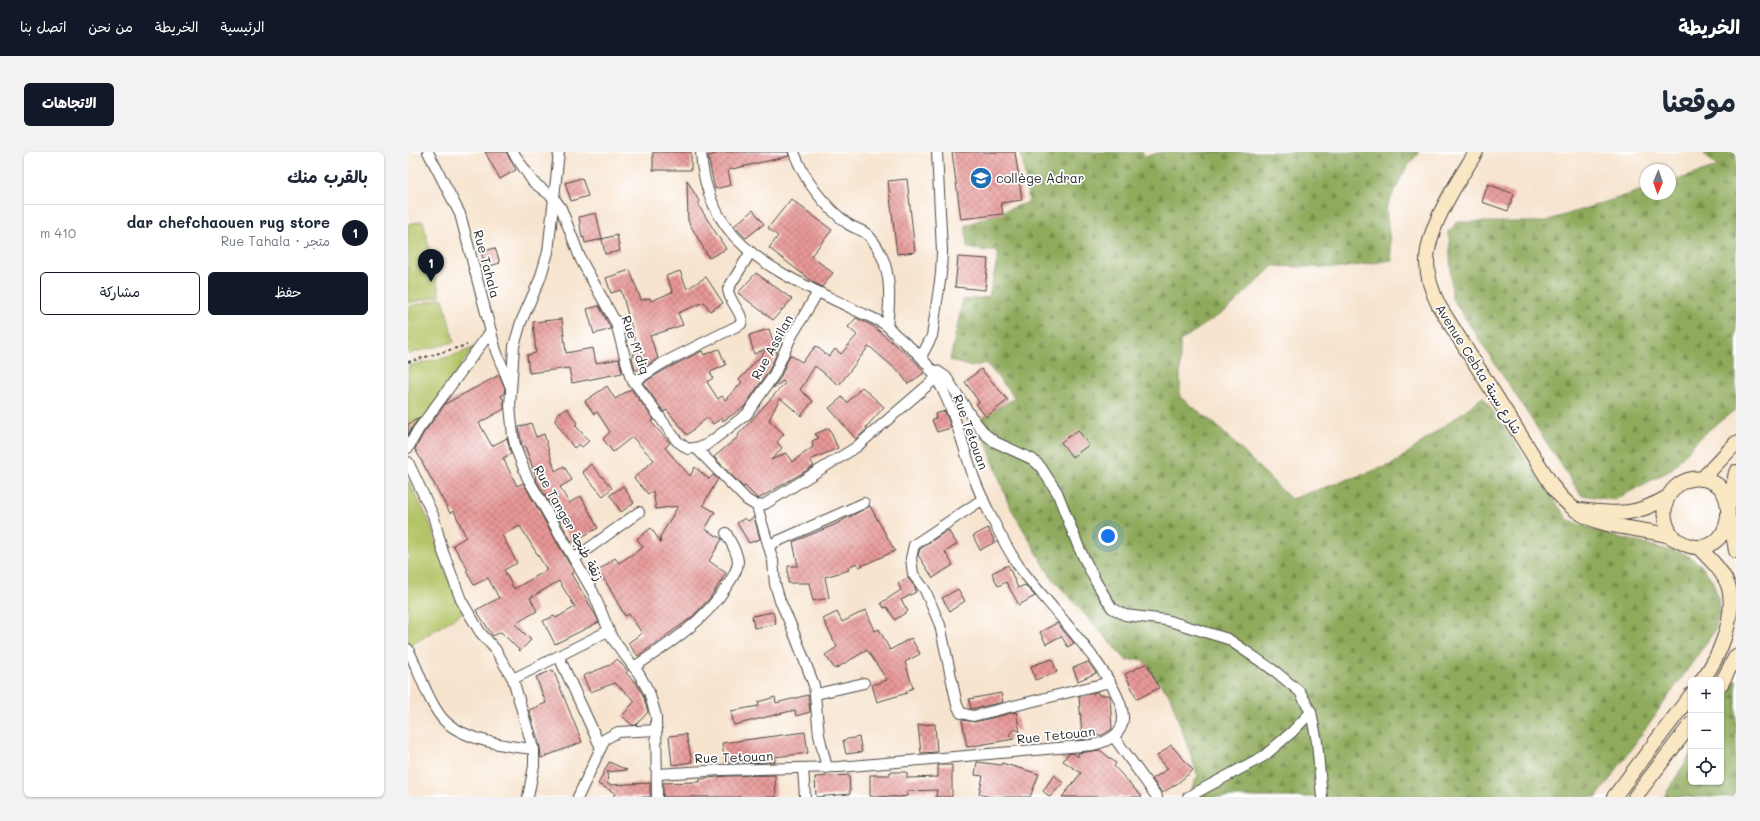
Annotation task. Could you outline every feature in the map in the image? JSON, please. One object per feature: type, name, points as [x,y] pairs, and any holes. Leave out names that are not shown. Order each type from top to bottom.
[{"type":"main road","name":"Avenue Cebta شارع سبتة","points":[[1476,152],[1457,183],[1432,236],[1427,261],[1431,288],[1447,321],[1553,486],[1574,510],[1595,522],[1674,538]]},
{"type":"main road","points":[[1702,479],[1736,444]]},
{"type":"main road","points":[[1736,472],[1730,502],[1731,522],[1736,551]]},
{"type":"main road","points":[[1730,502],[1720,487],[1702,479],[1692,479],[1682,483],[1674,489],[1668,497],[1664,505],[1664,518],[1668,530],[1674,538],[1689,546],[1698,547],[1715,542],[1727,530],[1731,522]]},
{"type":"main road","points":[[1574,510],[1617,514],[1631,513],[1645,509],[1668,497]]},
{"type":"main road","points":[[1698,547],[1715,565],[1726,581],[1730,601],[1729,617],[1721,648],[1712,668],[1704,677]]},
{"type":"main road","points":[[1724,678],[1736,656]]},
{"type":"main road","points":[[1614,797],[1688,699]]},
{"type":"main road","points":[[1636,797],[1688,728]]},
{"type":"street","name":"Rue Tahala","points":[[428,152],[460,214],[496,351],[511,387]]},
{"type":"street","points":[[513,152],[533,182],[554,198]]},
{"type":"street","name":"Rue Tanger زنقة طنجة","points":[[559,152],[545,266],[517,332],[511,387],[511,411],[516,448],[530,483],[593,592],[608,631],[650,692],[656,716],[657,730],[657,797]]},
{"type":"street","name":"Rue Tetouan","points":[[658,774],[722,770],[827,768],[1080,747],[1102,743],[1114,737],[1120,728],[1123,719],[1120,706],[1110,682],[1059,614],[1018,564],[983,499],[968,460],[958,425],[935,379],[921,357],[887,326],[779,273],[750,253],[731,234],[722,222],[711,201],[706,183],[701,152]]},
{"type":"street","points":[[794,152],[805,177],[824,202],[849,225],[868,234],[879,251],[890,279],[887,326]]},
{"type":"street","points":[[921,357],[932,336],[941,274],[942,251],[937,152]]},
{"type":"street","name":"Rue M'diq","points":[[554,198],[561,208],[581,260],[616,323],[625,361],[634,382],[679,444],[688,449],[697,449]]},
{"type":"street","points":[[634,382],[663,363],[741,324],[741,315],[730,300],[728,289],[750,253]]},
{"type":"street","name":"Rue Assilan","points":[[697,449],[709,444],[747,414],[774,375],[791,337],[818,292]]},
{"type":"street","points":[[408,448],[418,430],[491,331]]},
{"type":"street","points":[[930,370],[937,371],[946,376],[973,420],[985,434],[1000,445],[1022,454],[1040,466],[1057,492],[1079,548],[1096,582],[1112,608],[1125,615],[1166,620],[1228,639],[1242,647],[1300,692],[1311,712],[1317,742],[1322,797]]},
{"type":"street","points":[[757,506],[769,503],[855,448],[935,379]]},
{"type":"street","points":[[697,449],[743,496],[757,506],[774,561],[777,593],[790,623],[816,694],[819,735],[827,768]]},
{"type":"street","points":[[408,462],[433,515],[443,552],[461,600],[480,632],[495,649],[513,679],[534,749],[534,766],[528,797]]},
{"type":"street","points":[[983,499],[914,545],[911,558],[913,574],[925,590],[940,625],[957,705],[961,713],[973,716],[1110,682]]},
{"type":"street","points":[[769,545],[864,503]]},
{"type":"street","points":[[574,559],[639,512]]},
{"type":"street","points":[[634,667],[696,623],[723,592],[736,572],[738,564],[736,554],[726,533]]},
{"type":"street","points":[[513,679],[608,631]]},
{"type":"street","points":[[408,650],[436,709],[449,725],[483,739],[509,746],[534,749]]},
{"type":"street","points":[[558,657],[601,748]]},
{"type":"street","points":[[816,694],[864,683]]},
{"type":"street","points":[[1188,797],[1264,756],[1292,732],[1311,712]]},
{"type":"street","points":[[578,797],[605,739],[618,732],[657,730]]},
{"type":"street","points":[[1114,737],[1157,797]]},
{"type":"street","points":[[803,768],[805,797]]},
{"type":"path","points":[[408,362],[484,341]]},
{"type":"green space","points":[[1021,152],[1142,152],[1145,157],[1161,152],[1419,152],[1406,168],[1386,208],[1392,260],[1341,268],[1273,266],[1228,309],[1180,341],[1180,397],[1216,425],[1291,499],[1393,464],[1483,397],[1568,520],[1606,534],[1685,554],[1701,565],[1712,580],[1718,597],[1719,615],[1714,632],[1597,797],[1187,797],[1198,776],[1170,696],[1141,659],[1127,661],[1051,577],[1008,503],[978,420],[1015,398],[986,363],[971,367],[950,360],[963,300],[989,297],[999,252],[967,248],[966,225],[1029,202]]},
{"type":"green space","points":[[1702,152],[1736,152],[1736,409],[1701,436],[1671,470],[1614,500],[1581,495],[1452,298],[1449,232],[1457,222],[1543,222],[1640,191],[1640,200],[1676,200],[1676,180],[1717,167]]},
{"type":"green space","points":[[423,221],[440,296],[408,303],[408,224]]},
{"type":"green space","points":[[443,298],[454,342],[408,354],[408,307]]},
{"type":"green space","points":[[473,348],[408,442],[408,366],[452,356]]},
{"type":"green space","points":[[408,480],[429,521],[446,574],[464,612],[410,646],[408,643]]},
{"type":"green space","points":[[1736,680],[1736,797],[1664,797],[1688,758],[1688,785],[1724,785],[1724,700]]},
{"type":"building","points":[[485,152],[506,152],[516,170],[500,179]]},
{"type":"building","points":[[653,152],[691,152],[691,170],[653,170]]},
{"type":"building","points":[[724,152],[788,152],[789,156],[728,170],[731,185],[715,189],[708,156]]},
{"type":"building","name":"collège Adrar","points":[[952,152],[1015,152],[1022,200],[1001,203],[1003,214],[961,219]]},
{"type":"building","points":[[582,178],[588,196],[571,201],[565,183]]},
{"type":"building","points":[[907,179],[915,252],[897,254],[888,181]]},
{"type":"building","points":[[687,180],[699,201],[699,206],[726,249],[709,258],[688,221]]},
{"type":"building","points":[[1488,184],[1514,194],[1508,211],[1482,202]]},
{"type":"building","points":[[791,199],[832,230],[811,256],[833,273],[822,287],[813,282],[769,248],[778,236],[768,228]]},
{"type":"building","points":[[753,210],[764,224],[746,238],[734,226]]},
{"type":"building","points":[[596,213],[602,239],[585,243],[584,237],[582,238],[579,217]]},
{"type":"building","points":[[617,235],[620,251],[605,254],[602,239]]},
{"type":"building","points":[[495,248],[500,263],[486,267],[481,252]]},
{"type":"building","points":[[958,257],[988,259],[985,290],[955,287]]},
{"type":"building","points":[[630,270],[641,300],[650,298],[651,301],[673,292],[666,276],[680,271],[687,289],[706,277],[723,303],[710,311],[704,302],[678,313],[683,325],[650,336],[658,358],[641,369],[635,370],[632,357],[634,356],[633,351],[638,350],[621,290],[611,293],[606,278]]},
{"type":"building","points":[[756,273],[792,299],[773,320],[738,293]]},
{"type":"building","points":[[599,306],[611,329],[594,334],[587,309]]},
{"type":"building","points":[[856,318],[873,326],[917,363],[924,373],[908,384],[900,373],[869,346],[839,385],[815,366],[800,390],[813,401],[801,416],[780,398],[769,420],[784,434],[777,442],[782,448],[771,460],[786,453],[792,462],[813,447],[812,441],[819,438],[815,434],[829,428],[838,448],[810,460],[814,466],[758,499],[745,486],[743,487],[714,457],[739,436],[738,435],[785,383],[783,381],[773,388],[780,378],[790,355],[802,362],[816,346],[829,357],[835,349],[841,354],[857,335],[848,327]]},
{"type":"building","points":[[562,319],[566,353],[593,348],[596,363],[619,359],[622,373],[572,383],[569,368],[529,373],[527,355],[536,353],[533,322]]},
{"type":"building","points":[[769,329],[777,353],[768,372],[744,407],[723,421],[722,418],[713,424],[708,417],[687,435],[667,410],[664,412],[643,383],[666,369],[702,351],[704,355],[719,349],[726,365],[710,372],[713,378],[707,382],[718,399],[722,396],[725,400],[742,382],[739,380],[768,348],[754,354],[749,335]]},
{"type":"building","points":[[981,369],[1008,400],[986,417],[976,404],[979,402],[965,382]]},
{"type":"building","points":[[499,375],[505,388],[504,394],[501,396],[504,401],[504,409],[479,423],[492,446],[507,438],[511,454],[503,458],[517,486],[523,483],[574,572],[571,574],[599,622],[555,644],[543,621],[554,616],[556,618],[575,607],[559,581],[530,598],[537,611],[515,624],[531,640],[520,651],[501,632],[493,636],[476,610],[499,598],[488,578],[474,585],[466,571],[468,570],[453,545],[466,537],[454,511],[450,513],[415,449],[423,434],[445,404]],"holes":[[[520,526],[547,570],[514,589],[504,570],[517,563],[502,535]]]},
{"type":"building","points":[[607,386],[615,399],[631,389],[654,420],[651,422],[670,443],[665,448],[690,476],[695,467],[709,479],[713,475],[718,479],[703,505],[715,512],[705,529],[722,539],[709,561],[726,573],[710,598],[692,617],[638,656],[628,643],[642,633],[629,614],[625,616],[606,582],[598,571],[615,558],[619,563],[643,547],[637,539],[651,528],[661,543],[660,537],[678,506],[656,509],[653,491],[648,494],[634,478],[654,460],[632,437],[613,452],[603,439],[610,432],[597,412],[594,414],[585,401]]},
{"type":"building","points":[[862,387],[884,407],[866,427],[867,429],[856,439],[829,408],[842,397],[847,403]]},
{"type":"building","points":[[567,408],[577,423],[575,425],[589,441],[582,447],[579,444],[574,448],[555,421],[557,414]]},
{"type":"building","points":[[945,411],[951,428],[937,432],[932,420],[936,418],[935,414]]},
{"type":"building","points":[[419,418],[413,426],[408,435],[408,424]]},
{"type":"building","points":[[531,423],[536,437],[544,434],[555,471],[564,466],[572,480],[560,487],[569,503],[581,496],[598,528],[572,542],[535,478],[536,477],[525,446],[522,447],[519,427]]},
{"type":"building","points":[[1078,430],[1089,445],[1072,457],[1061,442]]},
{"type":"building","points":[[591,464],[612,488],[603,496],[582,472]]},
{"type":"building","points":[[623,486],[634,503],[621,512],[610,495]]},
{"type":"building","points":[[870,506],[895,551],[859,567],[856,563],[848,568],[849,570],[825,577],[829,598],[813,601],[809,583],[788,583],[788,566],[798,566],[793,542],[834,525]]},
{"type":"building","points":[[754,517],[760,539],[749,543],[737,523],[745,518],[748,521]]},
{"type":"building","points":[[988,528],[995,542],[980,550],[973,536]]},
{"type":"building","points":[[948,530],[957,544],[945,552],[953,565],[933,578],[918,555],[920,549]]},
{"type":"building","points":[[1008,565],[1018,588],[1025,585],[1035,596],[1019,605],[1006,582],[998,586],[992,573]]},
{"type":"building","points":[[908,578],[915,587],[916,592],[901,600],[908,611],[895,620],[887,607],[884,608],[881,603],[901,590],[898,583]]},
{"type":"building","points":[[958,589],[965,601],[950,611],[942,598]]},
{"type":"building","points":[[866,610],[875,631],[879,629],[890,650],[911,638],[920,654],[905,662],[913,688],[906,691],[907,693],[877,702],[872,685],[887,680],[867,650],[835,669],[825,655],[837,647],[823,619],[837,612],[842,622]]},
{"type":"building","points":[[773,612],[776,624],[754,628],[752,616]]},
{"type":"building","points":[[1057,623],[1074,643],[1068,647],[1061,636],[1046,644],[1040,632]]},
{"type":"building","points":[[617,659],[628,671],[626,673],[636,683],[643,695],[648,712],[636,725],[632,725],[622,716],[635,701],[615,683],[590,692],[583,676],[612,664]]},
{"type":"building","points":[[1052,659],[1057,672],[1035,680],[1031,666]]},
{"type":"building","points":[[1088,662],[1096,673],[1078,681],[1073,668]]},
{"type":"building","points":[[1147,663],[1159,688],[1137,699],[1125,674]]},
{"type":"building","points":[[553,670],[582,742],[541,758],[540,747],[529,710],[546,703],[536,677]]},
{"type":"building","points":[[1098,692],[1098,695],[1109,695],[1110,697],[1112,729],[1102,735],[1083,737],[1086,739],[1077,740],[1076,732],[1082,736],[1079,696]]},
{"type":"building","points":[[1001,693],[1003,702],[971,709],[969,699]]},
{"type":"building","points":[[808,695],[810,712],[796,716],[795,710],[734,725],[731,711],[759,706],[758,702],[775,697],[776,703]]},
{"type":"building","points":[[1016,712],[1020,732],[1014,728],[1009,735],[1014,739],[967,747],[962,720],[975,722]]},
{"type":"building","points":[[935,724],[937,752],[921,753],[918,725]]},
{"type":"building","points":[[805,732],[808,753],[774,757],[775,762],[725,763],[722,743]]},
{"type":"building","points":[[686,734],[692,762],[672,765],[669,736]]},
{"type":"building","points":[[859,737],[862,752],[846,754],[843,740]]},
{"type":"building","points":[[1171,745],[1193,770],[1178,783],[1162,793],[1152,779],[1168,769],[1157,756]]},
{"type":"building","points":[[1100,750],[1116,763],[1114,766],[1142,797],[1062,797],[1081,773],[1063,761],[1068,754],[1073,753],[1078,757],[1078,753]]},
{"type":"building","points":[[609,762],[627,770],[607,772],[608,785],[650,783],[650,797],[613,797],[615,793],[598,784]]},
{"type":"building","points":[[977,762],[1001,765],[1002,763],[1039,774],[1030,797],[990,797],[979,794],[983,776],[975,775]]},
{"type":"building","points":[[938,765],[952,765],[952,797],[936,797],[937,790],[907,791],[907,796],[899,797],[870,796],[870,775],[890,775],[890,772],[907,772],[907,778],[938,777]]},
{"type":"building","points":[[775,775],[776,797],[663,797],[663,783],[700,782],[700,779],[727,776]]},
{"type":"building","points":[[849,775],[850,794],[816,797],[815,777]]},
{"type":"building","points":[[1054,775],[1063,783],[1050,797],[1043,791]]},
{"type":"place","name":"collège Adrar","points":[[981,178]]},
{"type":"place","name":"dar chefchaouen rug store","points":[[431,282]]}]
